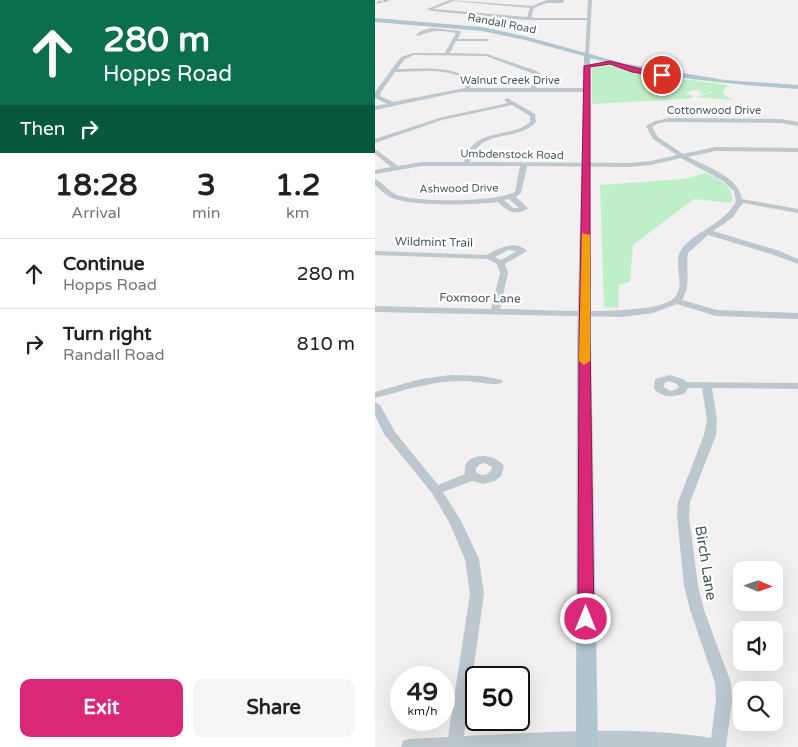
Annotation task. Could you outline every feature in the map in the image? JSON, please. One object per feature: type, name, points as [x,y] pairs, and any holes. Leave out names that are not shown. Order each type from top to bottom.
[{"type":"main road","name":"Randall Road","points":[[375,20],[482,29],[526,38],[566,50],[587,61]]},
{"type":"main road","points":[[566,50],[577,51],[587,47]]},
{"type":"main road","points":[[587,743],[584,341],[587,61],[610,63],[632,70],[691,80],[798,88]]},
{"type":"street","points":[[562,0],[562,2],[548,1],[532,7],[450,0],[429,8],[531,19],[589,19]]},
{"type":"street","points":[[587,61],[590,0]]},
{"type":"street","points":[[463,13],[484,3]]},
{"type":"street","points":[[531,19],[532,7]]},
{"type":"street","points":[[418,36],[428,30],[454,31],[459,33],[447,54]]},
{"type":"street","points":[[456,40],[487,40]]},
{"type":"street","points":[[392,104],[382,100],[377,94],[404,56],[421,54],[487,55],[532,70],[537,74],[533,90]]},
{"type":"street","points":[[393,71],[440,71],[461,74],[469,80],[467,89]]},
{"type":"street","name":"Walnut Creek Drive","points":[[375,108],[443,92],[467,89],[587,90]]},
{"type":"street","points":[[466,164],[473,149],[481,142],[525,129],[533,122],[533,115],[511,104],[506,97],[508,90]]},
{"type":"street","points":[[375,141],[441,119],[511,104]]},
{"type":"street","name":"Cottonwood Drive","points":[[741,201],[739,191],[729,181],[678,156],[650,132],[651,124],[669,120],[781,121],[798,124]]},
{"type":"street","name":"Umbdenstock Road","points":[[375,172],[395,167],[422,164],[640,164],[715,149],[798,150]]},
{"type":"street","points":[[375,150],[395,167]]},
{"type":"street","name":"Ashwood Drive","points":[[375,182],[391,195],[403,199],[500,200],[513,198],[518,193],[524,165]]},
{"type":"street","points":[[500,200],[509,210],[515,211],[524,208],[513,198]]},
{"type":"street","points":[[677,301],[685,288],[682,258],[684,252],[738,208],[741,201],[798,211]]},
{"type":"street","points":[[708,232],[761,248],[798,262]]},
{"type":"street","points":[[489,257],[509,247],[517,247],[523,251],[501,263],[504,273],[495,311]]},
{"type":"street","name":"Wildmint Trail","points":[[375,253],[489,257],[501,263]]},
{"type":"street","points":[[585,313],[639,313],[677,301],[723,314],[798,316]]},
{"type":"street","name":"Foxmoor Lane","points":[[375,309],[585,313]]},
{"type":"street","points":[[375,395],[427,379],[482,378],[498,382]]},
{"type":"street","points":[[683,384],[798,386]]},
{"type":"street","name":"Birch Lane","points":[[707,384],[712,420],[710,435],[684,502],[683,516],[691,586],[697,610],[723,683],[724,700],[717,747]]},
{"type":"street","points":[[375,405],[390,434],[436,490],[455,521],[472,559],[477,594],[455,745]]},
{"type":"street","points":[[436,490],[472,476]]},
{"type":"street","points":[[409,747],[587,743],[652,738],[717,747]]},
{"type":"green space","points":[[600,63],[667,77],[728,85],[723,91],[732,100],[697,97],[711,91],[696,97],[703,93],[698,91],[702,89],[685,92],[694,97],[685,99],[592,104],[592,68],[599,67],[593,64]]},
{"type":"green space","points":[[706,173],[729,188],[732,197],[731,203],[694,199],[633,245],[630,282],[619,285],[618,308],[604,307],[600,185],[684,179]]},
{"type":"railway","points":[[375,3],[389,0]]},
{"type":"slow traffic","points":[[584,361],[585,235]]},
{"type":"route","points":[[586,619],[584,341],[587,66],[598,63],[610,63],[632,70],[662,75]]}]
